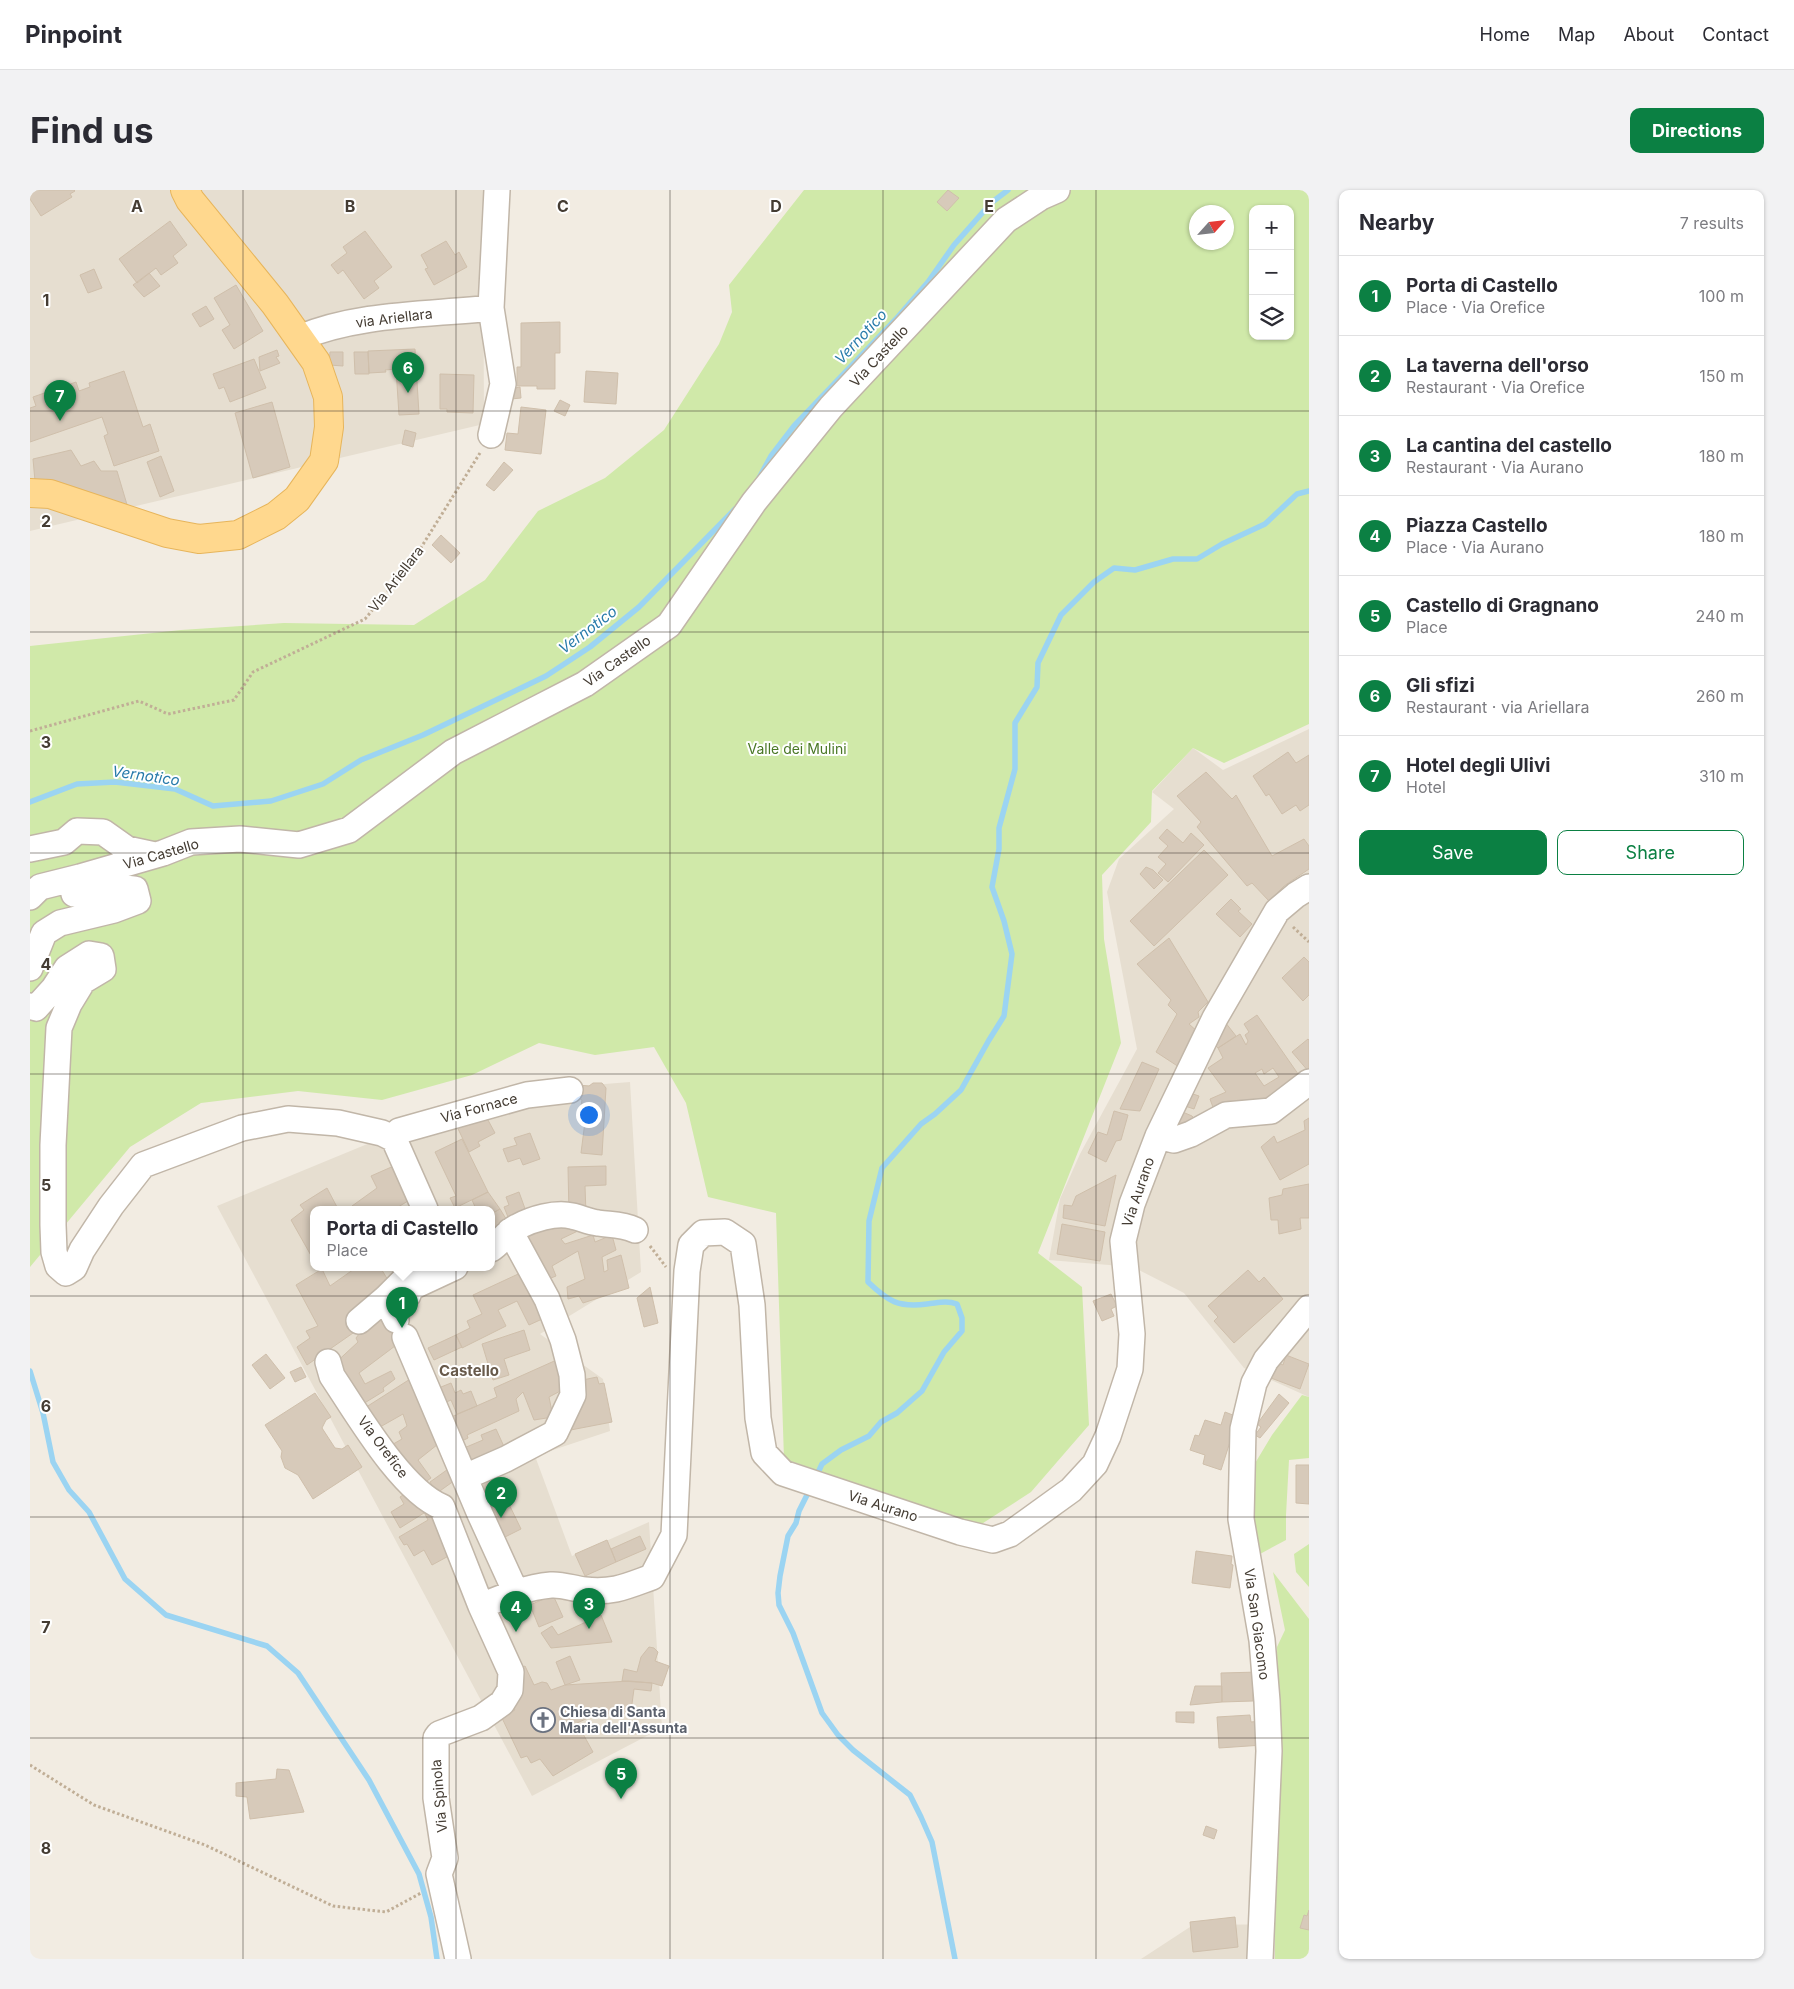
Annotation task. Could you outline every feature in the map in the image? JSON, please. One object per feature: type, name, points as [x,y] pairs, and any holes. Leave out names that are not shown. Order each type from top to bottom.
[{"type":"main road","points":[[30,493],[50,494],[167,533],[199,539],[238,535],[276,516],[297,499],[324,461],[329,427],[328,397],[316,362],[275,304],[190,200],[185,190]]},
{"type":"street","points":[[491,435],[503,384],[491,308],[497,190]]},
{"type":"street","name":"Via Castello","points":[[30,968],[44,933],[60,923],[114,910],[138,901],[135,889],[119,887],[90,890],[41,904],[30,898],[40,887],[155,856],[191,842],[240,839],[299,845],[349,830],[453,752],[585,684],[669,625],[754,502],[831,407],[1006,220],[1041,197],[1057,190]]},
{"type":"street","name":"via Ariellara","points":[[299,338],[322,328],[365,320],[412,314],[491,308]]},
{"type":"street","points":[[31,849],[64,842],[77,832],[103,832],[127,849],[155,856]]},
{"type":"street","name":"Via Aurano","points":[[481,1606],[517,1591],[552,1584],[586,1590],[615,1591],[652,1576],[674,1535],[688,1271],[692,1245],[703,1233],[725,1232],[743,1244],[752,1305],[758,1418],[764,1453],[777,1469],[783,1473],[960,1532],[994,1540],[1010,1534],[1071,1490],[1095,1464],[1108,1436],[1130,1369],[1132,1334],[1123,1240],[1132,1204],[1158,1136],[1215,1018],[1277,911],[1309,887]]},
{"type":"street","points":[[30,1006],[36,1008],[54,988],[67,968],[89,954],[101,956],[103,969],[83,982],[69,1004],[59,1028],[53,1145],[52,1225],[54,1252],[58,1266],[66,1273],[74,1268],[82,1250],[111,1206],[143,1164],[242,1128],[288,1119],[338,1123],[382,1133],[394,1140],[424,1206]]},
{"type":"street","points":[[1158,1136],[1174,1140],[1191,1134],[1226,1115],[1271,1111],[1309,1082]]},
{"type":"street","name":"Via Fornace","points":[[394,1140],[399,1130],[527,1095],[570,1090]]},
{"type":"street","points":[[495,1247],[510,1230],[555,1214],[571,1215],[598,1223],[613,1223],[635,1230]]},
{"type":"street","points":[[465,1477],[506,1459],[555,1433],[573,1395],[572,1375],[563,1340],[547,1299],[510,1230]]},
{"type":"street","points":[[359,1322],[413,1276],[436,1271]]},
{"type":"street","points":[[413,1276],[408,1295],[392,1312],[401,1328],[508,1575],[517,1591]]},
{"type":"street","name":"Via San Giacomo","points":[[1260,1959],[1269,1751],[1268,1718],[1262,1640],[1241,1519],[1242,1430],[1254,1383],[1266,1360],[1309,1308]]},
{"type":"street","name":"Via Orefice","points":[[328,1362],[332,1376],[394,1466],[415,1488],[433,1503],[442,1507],[481,1606],[511,1672]]},
{"type":"street","name":"Via Spinola","points":[[458,1959],[440,1874],[445,1858],[436,1798],[436,1738],[439,1734],[481,1718],[502,1703],[510,1690],[511,1672]]},
{"type":"path","name":"Via Ariellara","points":[[30,731],[139,701],[168,714],[234,700],[253,672],[365,619],[412,562],[491,435]]},
{"type":"path","points":[[635,1230],[643,1236],[665,1266],[686,1302]]},
{"type":"path","points":[[30,1765],[94,1805],[206,1845],[332,1906],[386,1912],[412,1898]]},
{"type":"shaded area","points":[[30,190],[483,190],[484,424],[30,531]]},
{"type":"shaded area","points":[[1309,729],[1309,1397],[1244,1368],[1184,1293],[1133,1267],[1049,1260],[1060,1199],[1080,1154],[1137,1049],[1107,892],[1119,859],[1174,809],[1152,792],[1193,748],[1223,770]]},
{"type":"shaded area","points":[[630,1082],[641,1272],[540,1334],[603,1379],[610,1431],[535,1456],[572,1556],[649,1522],[662,1728],[532,1796],[217,1206],[411,1126],[529,1090]]},
{"type":"shaded area","points":[[1293,1924],[1301,1959],[1141,1959],[1193,1925]]},
{"type":"green space","name":"Valle dei Mulini","points":[[804,190],[1309,190],[1309,724],[1224,763],[1193,748],[1152,791],[1151,822],[1102,875],[1104,939],[1121,1043],[1038,1253],[1082,1287],[1089,1425],[1031,1492],[980,1525],[784,1459],[776,1213],[708,1197],[686,1103],[654,1047],[595,1055],[539,1043],[472,1075],[382,1100],[298,1091],[201,1103],[130,1147],[30,1267],[30,646],[181,630],[284,623],[414,625],[485,580],[538,511],[605,478],[664,430],[719,344],[732,312],[729,285]]},
{"type":"green space","points":[[1302,1395],[1309,1397],[1309,1458],[1289,1460],[1286,1540],[1260,1554],[1249,1508],[1251,1470],[1272,1435]]},
{"type":"green space","points":[[1309,1544],[1309,1587],[1296,1572],[1294,1554]]},
{"type":"green space","points":[[1273,1572],[1309,1619],[1309,1959],[1275,1959],[1279,1783],[1277,1647],[1285,1630]]},
{"type":"building","points":[[30,190],[75,191],[70,194],[72,197],[41,216],[30,199]]},
{"type":"building","points":[[948,190],[959,198],[947,211],[937,202]]},
{"type":"building","points":[[170,221],[187,245],[173,256],[178,263],[161,275],[156,268],[137,283],[119,259]]},
{"type":"building","points":[[365,231],[392,267],[374,281],[379,288],[364,299],[343,270],[338,274],[331,265],[347,253],[343,247]]},
{"type":"building","points":[[446,241],[455,255],[459,252],[467,267],[434,285],[425,269],[428,268],[421,255]]},
{"type":"building","points":[[94,269],[102,288],[88,293],[80,275]]},
{"type":"building","points":[[149,273],[160,286],[144,297],[133,285]]},
{"type":"building","points":[[236,285],[263,331],[234,349],[222,330],[230,325],[214,298]]},
{"type":"building","points":[[206,306],[214,319],[200,327],[192,314]]},
{"type":"building","points":[[560,322],[560,353],[555,353],[555,389],[537,389],[537,386],[517,386],[517,367],[521,367],[521,323]]},
{"type":"building","points":[[415,349],[419,414],[399,415],[396,369],[385,370],[386,372],[369,373],[368,351]]},
{"type":"building","points":[[277,350],[279,356],[276,357],[280,363],[260,371],[259,357]]},
{"type":"building","points":[[330,352],[343,352],[343,366],[329,365]]},
{"type":"building","points":[[354,352],[368,352],[369,374],[355,374]]},
{"type":"building","points":[[254,359],[266,388],[230,402],[224,387],[219,389],[213,374]]},
{"type":"building","points":[[124,371],[143,427],[150,424],[159,451],[114,466],[104,436],[108,434],[102,417],[30,442],[30,408],[36,406],[33,397],[76,382],[79,391],[90,387],[89,383]]},
{"type":"building","points":[[586,371],[618,373],[616,404],[584,402]]},
{"type":"building","points":[[440,374],[474,375],[473,413],[447,412],[447,409],[440,409]]},
{"type":"building","points":[[520,387],[521,398],[511,399],[515,388]]},
{"type":"building","points":[[560,400],[570,405],[565,416],[554,411]]},
{"type":"building","points":[[272,402],[290,467],[253,478],[235,413]]},
{"type":"building","points":[[521,407],[546,410],[541,454],[505,450],[507,433],[518,434]]},
{"type":"building","points":[[405,430],[416,433],[413,447],[402,444]]},
{"type":"building","points":[[71,450],[81,466],[94,461],[101,471],[117,471],[128,508],[71,486],[35,481],[33,459]]},
{"type":"building","points":[[161,456],[174,491],[160,497],[147,462]]},
{"type":"building","points":[[504,462],[513,470],[494,491],[486,485]]},
{"type":"building","points":[[441,535],[460,553],[451,563],[432,545]]},
{"type":"building","points":[[1288,752],[1296,763],[1309,755],[1309,805],[1300,811],[1296,805],[1282,814],[1269,794],[1266,796],[1253,776]]},
{"type":"building","points":[[1206,772],[1232,799],[1236,795],[1272,856],[1304,839],[1309,846],[1309,869],[1284,886],[1269,901],[1252,883],[1247,886],[1197,827],[1201,822],[1177,796]]},
{"type":"building","points":[[1167,829],[1183,843],[1191,833],[1204,845],[1168,882],[1158,873],[1166,864],[1158,857],[1168,846],[1159,838]]},
{"type":"building","points":[[1204,850],[1228,875],[1154,946],[1130,921]]},
{"type":"building","points":[[1146,867],[1153,870],[1163,880],[1154,889],[1140,874]]},
{"type":"building","points":[[1231,899],[1241,909],[1238,911],[1252,924],[1240,937],[1216,914]]},
{"type":"building","points":[[1169,938],[1208,1002],[1198,1012],[1199,1017],[1189,1024],[1199,1033],[1179,1067],[1156,1052],[1177,1014],[1168,1005],[1171,1000],[1137,964]]},
{"type":"building","points":[[1304,957],[1309,962],[1309,995],[1303,1001],[1282,978]]},
{"type":"building","points":[[1257,1015],[1303,1081],[1256,1108],[1214,1110],[1210,1099],[1226,1092],[1208,1068],[1223,1058],[1218,1048],[1240,1034],[1246,1045],[1248,1041],[1245,1035],[1249,1032],[1244,1024]],"holes":[[[1273,1068],[1279,1077],[1264,1086],[1255,1073],[1262,1069],[1264,1074]]]},
{"type":"building","points":[[1225,1022],[1236,1036],[1218,1048],[1213,1043]]},
{"type":"building","points":[[1309,1040],[1309,1072],[1292,1052]]},
{"type":"building","points":[[1142,1062],[1159,1069],[1140,1111],[1120,1109]]},
{"type":"building","points":[[593,1083],[602,1083],[606,1088],[602,1155],[581,1153],[587,1106],[581,1106],[582,1100],[577,1097],[578,1085],[589,1086]]},
{"type":"building","points":[[1187,1092],[1199,1096],[1194,1109],[1182,1105]]},
{"type":"building","points":[[482,1109],[495,1133],[478,1142],[480,1146],[469,1152],[452,1116]]},
{"type":"building","points":[[1178,1110],[1192,1116],[1198,1123],[1180,1125]]},
{"type":"building","points":[[1114,1111],[1128,1115],[1121,1140],[1116,1141],[1106,1162],[1088,1153],[1098,1132],[1107,1135]]},
{"type":"building","points":[[1309,1118],[1309,1164],[1280,1180],[1261,1147],[1274,1136],[1277,1143],[1305,1130],[1304,1121]]},
{"type":"building","points":[[530,1133],[540,1159],[523,1165],[520,1158],[508,1162],[503,1149],[517,1145],[514,1138]]},
{"type":"building","points":[[462,1139],[488,1192],[459,1206],[454,1206],[450,1198],[456,1196],[435,1152]]},
{"type":"building","points":[[396,1165],[411,1199],[400,1206],[352,1206],[377,1188],[371,1176]]},
{"type":"building","points":[[606,1166],[606,1185],[585,1186],[586,1214],[569,1215],[568,1167]]},
{"type":"building","points":[[1116,1175],[1105,1226],[1063,1218],[1064,1205],[1072,1206],[1076,1196]]},
{"type":"building","points":[[1309,1184],[1309,1218],[1300,1218],[1301,1229],[1279,1234],[1278,1220],[1271,1220],[1269,1198],[1282,1195],[1283,1189]]},
{"type":"building","points":[[327,1188],[336,1206],[310,1206],[310,1254],[291,1220],[304,1210],[300,1205]]},
{"type":"building","points":[[488,1192],[500,1209],[495,1212],[495,1206],[475,1206],[472,1200]]},
{"type":"building","points":[[519,1192],[528,1217],[517,1213],[508,1217],[504,1207],[509,1205],[506,1197]]},
{"type":"building","points":[[500,1209],[511,1227],[495,1237],[495,1212]]},
{"type":"building","points":[[581,1220],[582,1229],[561,1239],[565,1244],[593,1235],[595,1242],[612,1235],[616,1250],[602,1257],[604,1272],[608,1270],[607,1260],[621,1255],[629,1288],[583,1303],[579,1296],[568,1299],[567,1287],[585,1279],[578,1251],[552,1266],[556,1276],[541,1282],[512,1230]]},
{"type":"building","points":[[1062,1224],[1105,1232],[1100,1261],[1057,1254]]},
{"type":"building","points":[[529,1269],[551,1315],[529,1325],[517,1301],[498,1310],[506,1326],[462,1348],[456,1335],[470,1328],[467,1321],[482,1314],[473,1295]]},
{"type":"building","points":[[1248,1270],[1259,1282],[1264,1277],[1283,1299],[1234,1343],[1214,1321],[1218,1317],[1208,1306]]},
{"type":"building","points":[[319,1271],[323,1271],[330,1286],[351,1271],[382,1271],[391,1285],[346,1320],[353,1333],[307,1365],[297,1347],[310,1338],[306,1331],[318,1326],[296,1285]]},
{"type":"building","points":[[650,1287],[658,1323],[644,1327],[637,1298]]},
{"type":"building","points":[[1111,1294],[1117,1306],[1111,1309],[1114,1316],[1102,1321],[1093,1301]]},
{"type":"building","points":[[378,1309],[399,1343],[359,1373],[365,1384],[391,1371],[395,1379],[383,1388],[384,1391],[358,1407],[331,1367],[358,1342],[356,1338]]},
{"type":"building","points":[[524,1330],[530,1350],[504,1359],[509,1375],[493,1380],[482,1344]]},
{"type":"building","points":[[456,1335],[462,1347],[434,1360],[428,1348]]},
{"type":"building","points":[[266,1354],[285,1378],[270,1389],[252,1365]]},
{"type":"building","points":[[1286,1355],[1309,1364],[1300,1389],[1271,1378],[1277,1362],[1283,1365]]},
{"type":"building","points":[[561,1358],[568,1387],[549,1397],[553,1417],[534,1420],[523,1392],[516,1399],[519,1411],[467,1435],[468,1438],[458,1443],[447,1419],[497,1397],[494,1388]]},
{"type":"building","points":[[301,1367],[306,1377],[295,1382],[290,1372]]},
{"type":"building","points":[[418,1374],[447,1437],[418,1460],[431,1478],[417,1488],[388,1447],[402,1439],[399,1432],[407,1426],[403,1414],[373,1431],[360,1411]]},
{"type":"building","points":[[597,1377],[599,1384],[604,1383],[612,1422],[555,1433],[573,1382]]},
{"type":"building","points":[[451,1383],[455,1393],[461,1390],[463,1394],[471,1391],[477,1406],[457,1414],[451,1400],[442,1404],[436,1389]]},
{"type":"building","points":[[315,1393],[331,1417],[326,1420],[322,1428],[335,1448],[342,1449],[348,1445],[362,1467],[313,1499],[298,1475],[285,1468],[281,1457],[282,1451],[265,1425]]},
{"type":"building","points":[[1279,1394],[1289,1403],[1260,1438],[1255,1435],[1261,1427],[1257,1424]]},
{"type":"building","points":[[1225,1412],[1238,1417],[1221,1470],[1203,1464],[1205,1455],[1190,1450],[1195,1435],[1199,1436],[1205,1420],[1221,1425]]},
{"type":"building","points":[[496,1429],[506,1451],[464,1468],[457,1451],[483,1440],[481,1435]]},
{"type":"building","points":[[1296,1465],[1309,1465],[1309,1504],[1296,1503]]},
{"type":"building","points":[[451,1467],[458,1478],[437,1493],[430,1482]]},
{"type":"building","points":[[486,1469],[497,1490],[480,1496],[472,1478]]},
{"type":"building","points":[[412,1489],[427,1508],[423,1510],[424,1513],[400,1528],[391,1512],[404,1504],[400,1497]]},
{"type":"building","points":[[506,1498],[521,1529],[503,1538],[481,1506],[495,1500],[497,1503]]},
{"type":"building","points":[[430,1506],[456,1552],[432,1565],[424,1550],[414,1556],[407,1544],[404,1545],[399,1537],[428,1520],[423,1510]]},
{"type":"building","points":[[640,1536],[646,1549],[616,1562],[611,1549]]},
{"type":"building","points":[[607,1540],[616,1562],[585,1576],[575,1554]]},
{"type":"building","points":[[1196,1551],[1232,1556],[1231,1564],[1233,1565],[1230,1588],[1192,1583]]},
{"type":"building","points":[[553,1595],[563,1617],[539,1627],[530,1605]]},
{"type":"building","points":[[601,1615],[612,1642],[551,1648],[541,1633],[552,1626],[558,1635]]},
{"type":"building","points":[[649,1647],[654,1648],[658,1652],[655,1661],[669,1666],[662,1686],[652,1683],[622,1681],[624,1669],[637,1672],[641,1657]]},
{"type":"building","points":[[570,1656],[580,1680],[565,1685],[556,1662]]},
{"type":"building","name":"Chiesa di Santa Maria dell'Assunta","points":[[525,1666],[534,1685],[542,1682],[547,1683],[551,1690],[565,1685],[629,1681],[652,1683],[651,1691],[634,1689],[631,1711],[621,1715],[619,1709],[601,1717],[599,1713],[577,1723],[593,1752],[553,1776],[540,1759],[531,1763],[527,1756],[521,1758],[502,1718],[515,1710],[511,1704],[516,1695],[523,1690],[514,1671]]},
{"type":"building","points":[[1259,1672],[1260,1691],[1253,1691],[1253,1701],[1222,1702],[1221,1673]]},
{"type":"building","points":[[1195,1686],[1222,1686],[1222,1702],[1190,1705]]},
{"type":"building","points":[[1176,1712],[1194,1712],[1194,1723],[1176,1722]]},
{"type":"building","points":[[1250,1715],[1251,1722],[1262,1721],[1263,1745],[1219,1748],[1217,1717]]},
{"type":"building","points":[[277,1769],[289,1770],[304,1812],[250,1819],[247,1797],[236,1796],[236,1783],[276,1779]]},
{"type":"building","points":[[1206,1826],[1217,1830],[1214,1839],[1203,1835]]},
{"type":"building","points":[[1309,1910],[1309,1930],[1300,1928],[1304,1915],[1307,1916]]},
{"type":"building","points":[[1235,1917],[1238,1947],[1193,1952],[1190,1922]]},
{"type":"waterway","name":"Vernotico","points":[[759,478],[771,456],[794,426],[896,319],[928,282],[954,245],[991,203],[1008,190]]},
{"type":"waterway","points":[[815,1479],[822,1464],[841,1450],[869,1436],[881,1422],[897,1413],[922,1391],[944,1352],[962,1331],[962,1318],[957,1304],[946,1302],[917,1305],[901,1304],[894,1302],[868,1282],[869,1221],[882,1168],[921,1124],[961,1090],[1004,1016],[1012,954],[1004,921],[992,887],[999,849],[999,828],[1015,769],[1015,723],[1037,687],[1038,663],[1061,615],[1094,582],[1114,568],[1135,570],[1173,559],[1197,559],[1222,544],[1265,524],[1297,494],[1309,491]]},
{"type":"waterway","name":"Vernotico","points":[[30,802],[77,784],[115,782],[175,789],[213,806],[271,801],[323,784],[361,760],[423,735],[546,676],[590,647],[639,607],[735,509]]},
{"type":"waterway","points":[[30,1371],[43,1413],[53,1462],[69,1490],[89,1512],[125,1579],[166,1615],[267,1646],[298,1673],[369,1780],[419,1874],[431,1917],[437,1959]]},
{"type":"waterway","points":[[810,1489],[799,1511],[796,1523],[788,1536],[780,1576],[779,1605],[793,1633],[822,1713],[838,1735],[853,1750],[910,1795],[921,1817],[932,1842],[955,1959]]},
{"type":"place","name":"Gli sfizi","points":[[408,393]]},
{"type":"place","name":"Hotel degli Ulivi","points":[[60,421]]},
{"type":"place","name":"Porta di Castello","points":[[402,1328]]},
{"type":"place","name":"La taverna dell'orso","points":[[501,1518]]},
{"type":"place","name":"La cantina del castello","points":[[589,1629]]},
{"type":"place","name":"Piazza Castello","points":[[516,1632]]},
{"type":"place","name":"Chiesa di Santa Maria dell'Assunta","points":[[543,1720]]},
{"type":"place","name":"Castello di Gragnano","points":[[621,1799]]},
{"type":"district","name":"Castello","points":[[469,1371]]}]
